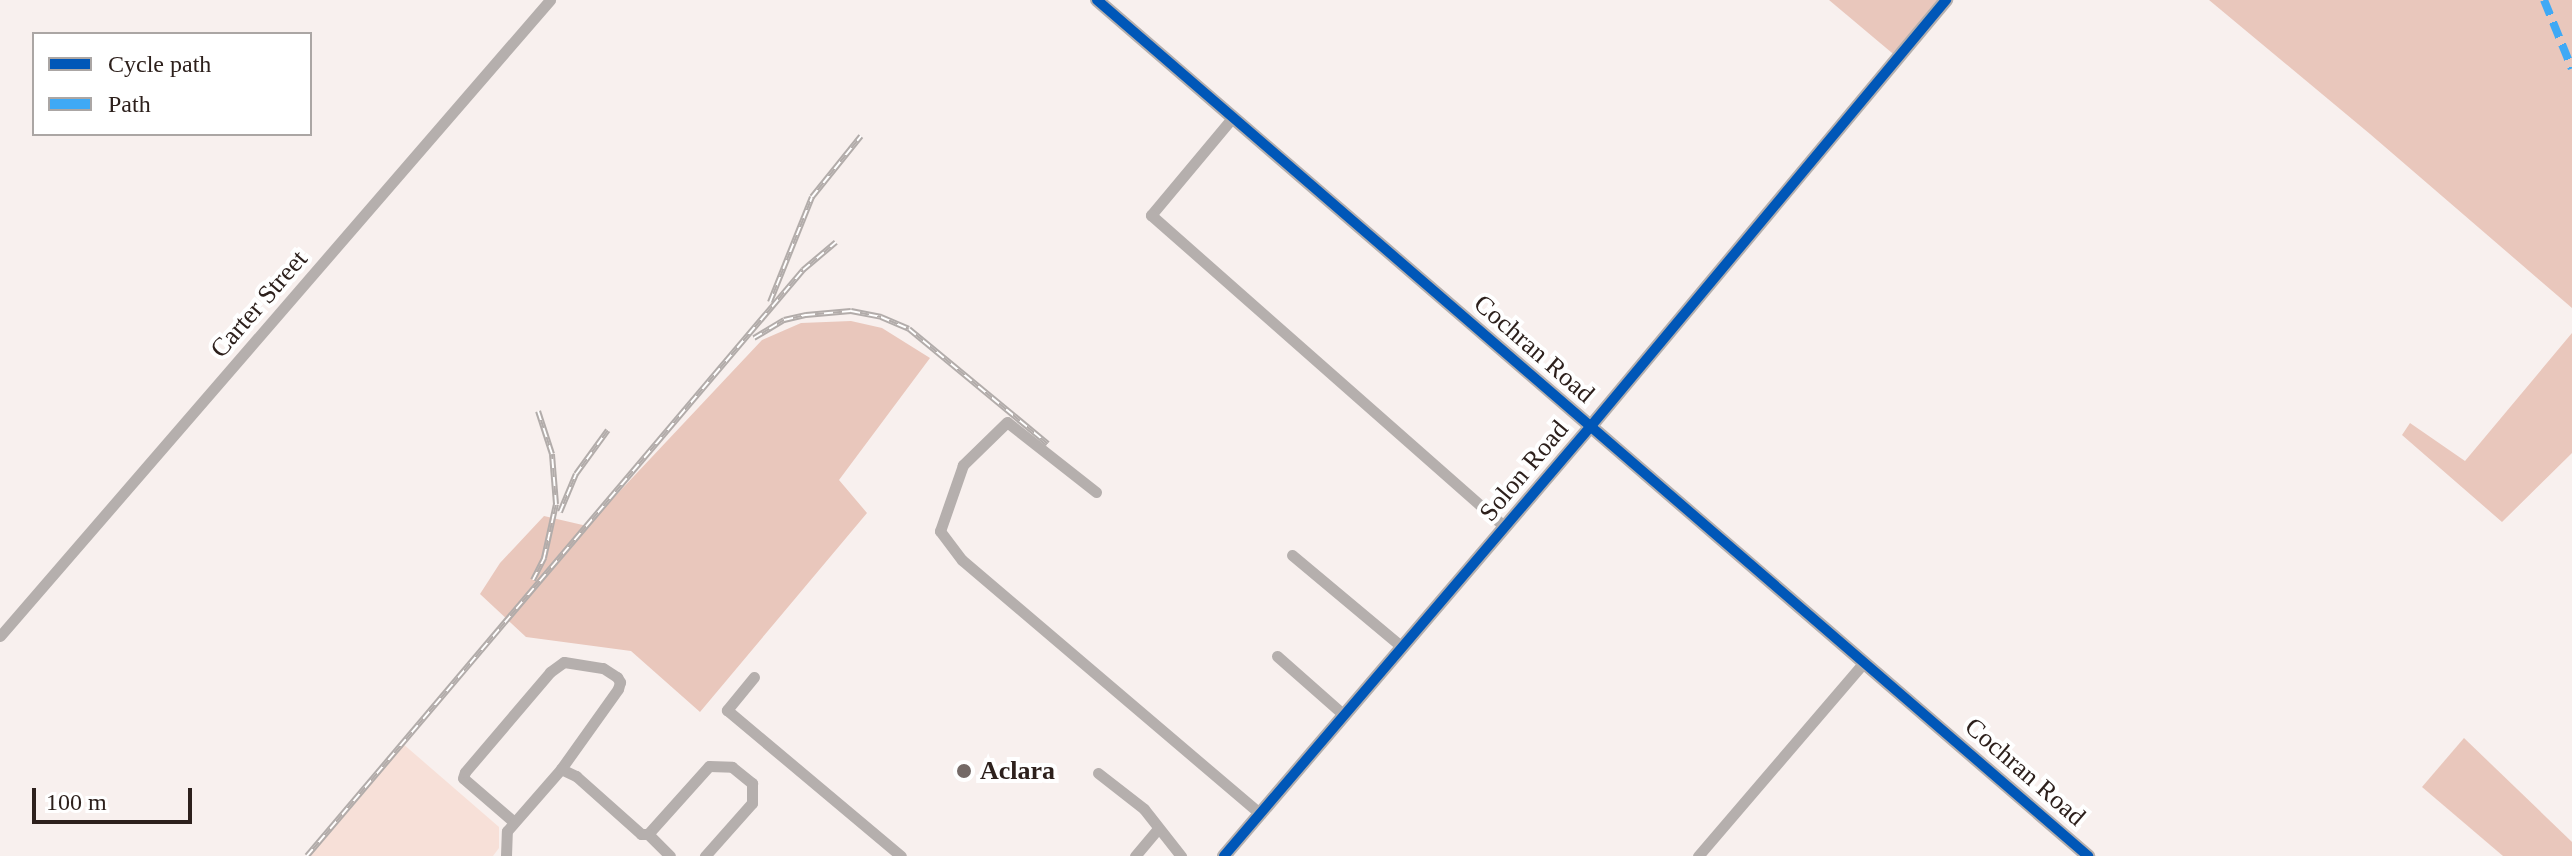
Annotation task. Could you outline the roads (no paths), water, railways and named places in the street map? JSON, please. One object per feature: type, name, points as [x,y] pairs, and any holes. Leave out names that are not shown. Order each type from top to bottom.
[{"type":"street","name":"Carter Street","points":[[0,636],[550,0]]},
{"type":"street","name":"Cochran Road","points":[[1097,0],[2088,856]]},
{"type":"street","name":"Solon Road","points":[[1224,856],[1591,426],[1946,0]]},
{"type":"street","points":[[1233,117],[1151,215],[1505,527]]},
{"type":"street","points":[[1096,492],[1007,422],[963,465],[940,531],[962,560],[1260,814]]},
{"type":"street","points":[[1292,555],[1402,647]]},
{"type":"street","points":[[1277,656],[1344,715]]},
{"type":"street","points":[[506,856],[507,831],[561,769],[618,689],[620,682],[603,668],[564,662],[550,672],[465,772],[463,778],[514,822]]},
{"type":"street","points":[[1698,856],[1864,662]]},
{"type":"street","points":[[754,677],[727,710],[901,856]]},
{"type":"street","points":[[648,834],[709,766],[732,767],[752,783],[752,803],[705,856]]},
{"type":"street","points":[[561,769],[576,776],[641,834],[648,834],[670,856]]},
{"type":"street","points":[[1098,773],[1144,809],[1181,856]]},
{"type":"street","points":[[1135,856],[1158,829]]},
{"type":"railway","points":[[770,302],[812,197],[861,136]]},
{"type":"railway","points":[[307,856],[803,270],[836,242]]},
{"type":"railway","points":[[754,338],[784,320],[806,315],[851,311],[881,317],[909,329],[1048,444]]},
{"type":"railway","points":[[533,580],[544,558],[556,504],[552,454],[538,411]]},
{"type":"railway","points":[[560,512],[576,474],[608,430]]},
{"type":"place","name":"Aclara","points":[[964,771]]}]
